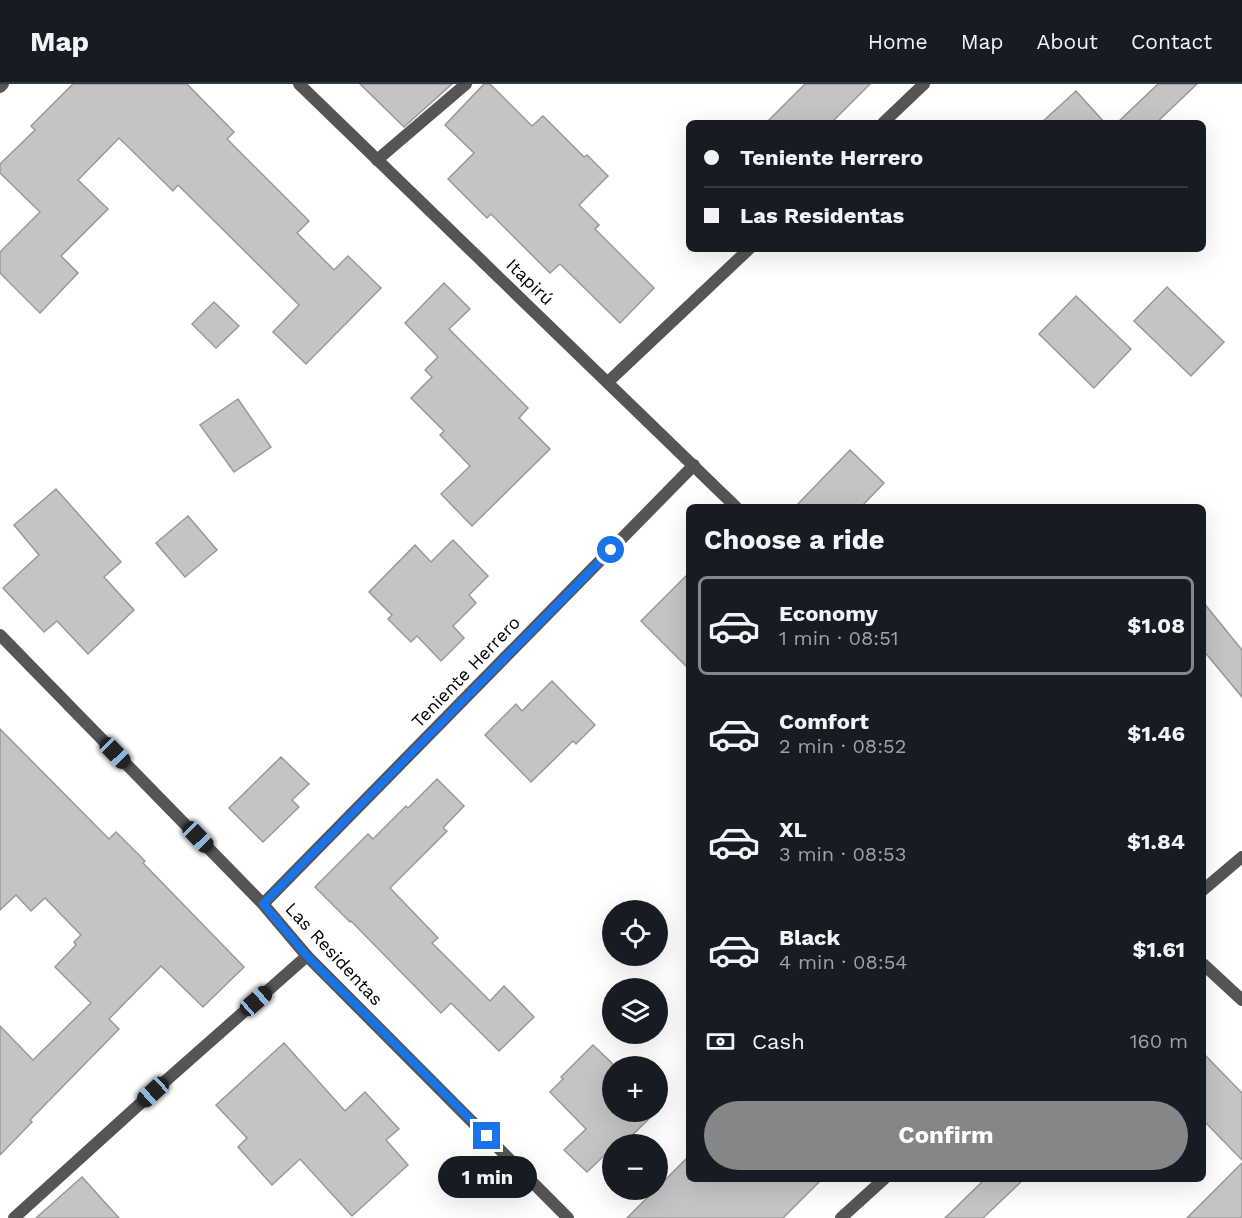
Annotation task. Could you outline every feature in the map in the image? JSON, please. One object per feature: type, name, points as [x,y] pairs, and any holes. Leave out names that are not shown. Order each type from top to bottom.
[{"type":"street","points":[[0,87],[3,84]]},
{"type":"street","name":"Itapirú","points":[[299,84],[733,504]]},
{"type":"street","points":[[377,160],[466,84]]},
{"type":"street","points":[[886,120],[924,84]]},
{"type":"street","points":[[608,382],[746,252]]},
{"type":"street","name":"Teniente Herrero","points":[[263,904],[694,465]]},
{"type":"street","name":"Las Residentas","points":[[0,635],[263,904],[307,956],[568,1218]]},
{"type":"street","points":[[1206,888],[1242,858]]},
{"type":"street","points":[[14,1218],[307,956]]},
{"type":"street","points":[[1206,967],[1242,1000]]},
{"type":"street","points":[[841,1218],[881,1182]]},
{"type":"building","points":[[73,84],[187,84],[234,132],[227,139],[309,221],[297,233],[334,270],[348,256],[381,288],[306,364],[273,332],[299,305],[178,185],[173,191],[119,138],[78,180],[108,209],[61,256],[78,273],[40,313],[0,273],[0,252],[40,212],[0,173],[0,164],[35,130],[31,126]]},
{"type":"building","points":[[360,84],[452,84],[404,127]]},
{"type":"building","points":[[484,84],[490,84],[532,126],[543,116],[584,157],[587,155],[608,176],[579,205],[599,225],[595,229],[654,288],[620,323],[560,264],[550,273],[491,214],[487,218],[448,179],[474,153],[445,125]]},
{"type":"building","points":[[805,84],[870,84],[834,120],[769,120]]},
{"type":"building","points":[[1158,84],[1197,84],[1159,120],[1120,120]]},
{"type":"building","points":[[1076,91],[1102,120],[1044,120]]},
{"type":"building","points":[[444,283],[470,309],[449,329],[528,408],[519,418],[550,449],[472,526],[441,494],[470,466],[440,435],[444,431],[411,398],[432,377],[425,370],[438,357],[405,323]]},
{"type":"building","points":[[1167,287],[1224,342],[1191,376],[1134,321]]},
{"type":"building","points":[[1076,296],[1131,349],[1094,388],[1039,334]]},
{"type":"building","points":[[214,302],[239,326],[216,348],[192,324]]},
{"type":"building","points":[[238,399],[271,447],[234,472],[200,425]]},
{"type":"building","points":[[850,450],[884,483],[864,504],[798,504]]},
{"type":"building","points":[[56,489],[121,562],[104,577],[134,610],[88,654],[57,621],[44,632],[3,588],[39,555],[14,525]]},
{"type":"building","points":[[188,516],[217,550],[185,577],[156,543]]},
{"type":"building","points":[[453,540],[488,576],[469,595],[476,603],[453,626],[464,638],[441,661],[417,636],[411,642],[388,619],[392,615],[369,592],[415,545],[431,562]]},
{"type":"building","points":[[686,576],[686,666],[641,621]]},
{"type":"building","points":[[1206,606],[1242,650],[1242,697],[1206,654]]},
{"type":"building","points":[[552,681],[595,725],[576,744],[573,741],[531,782],[485,735],[516,704],[522,711]]},
{"type":"building","points":[[0,729],[109,839],[116,832],[244,967],[203,1007],[161,966],[109,1019],[119,1029],[30,1120],[32,1122],[0,1155],[0,1026],[33,1060],[91,1003],[55,967],[76,945],[74,942],[81,935],[45,898],[31,911],[16,895],[0,910]]},
{"type":"building","points":[[281,757],[309,784],[292,800],[299,807],[263,842],[229,808]]},
{"type":"building","points":[[437,779],[464,806],[443,828],[447,831],[390,888],[438,938],[432,943],[490,1001],[504,986],[534,1017],[499,1051],[451,1003],[441,1013],[315,887],[368,834],[373,839]]},
{"type":"building","points":[[284,1043],[345,1111],[365,1092],[399,1129],[386,1140],[408,1165],[352,1216],[300,1159],[272,1185],[238,1147],[247,1138],[216,1105]]},
{"type":"building","points":[[593,1045],[605,1056],[602,1056],[602,1122],[646,1122],[633,1134],[602,1134],[602,1158],[587,1172],[564,1150],[586,1129],[550,1092],[563,1079],[561,1077]]},
{"type":"building","points":[[1206,1056],[1242,1093],[1242,1160],[1206,1123]]},
{"type":"building","points":[[686,1159],[686,1182],[819,1182],[783,1218],[627,1218],[645,1200],[668,1200],[668,1177]]},
{"type":"building","points":[[1242,1163],[1242,1218],[1187,1218]]},
{"type":"building","points":[[82,1177],[119,1218],[36,1218]]},
{"type":"building","points":[[982,1182],[1021,1182],[983,1218],[945,1218]]},
{"type":"route","points":[[487,1136],[307,956],[263,904],[611,550]]}]
